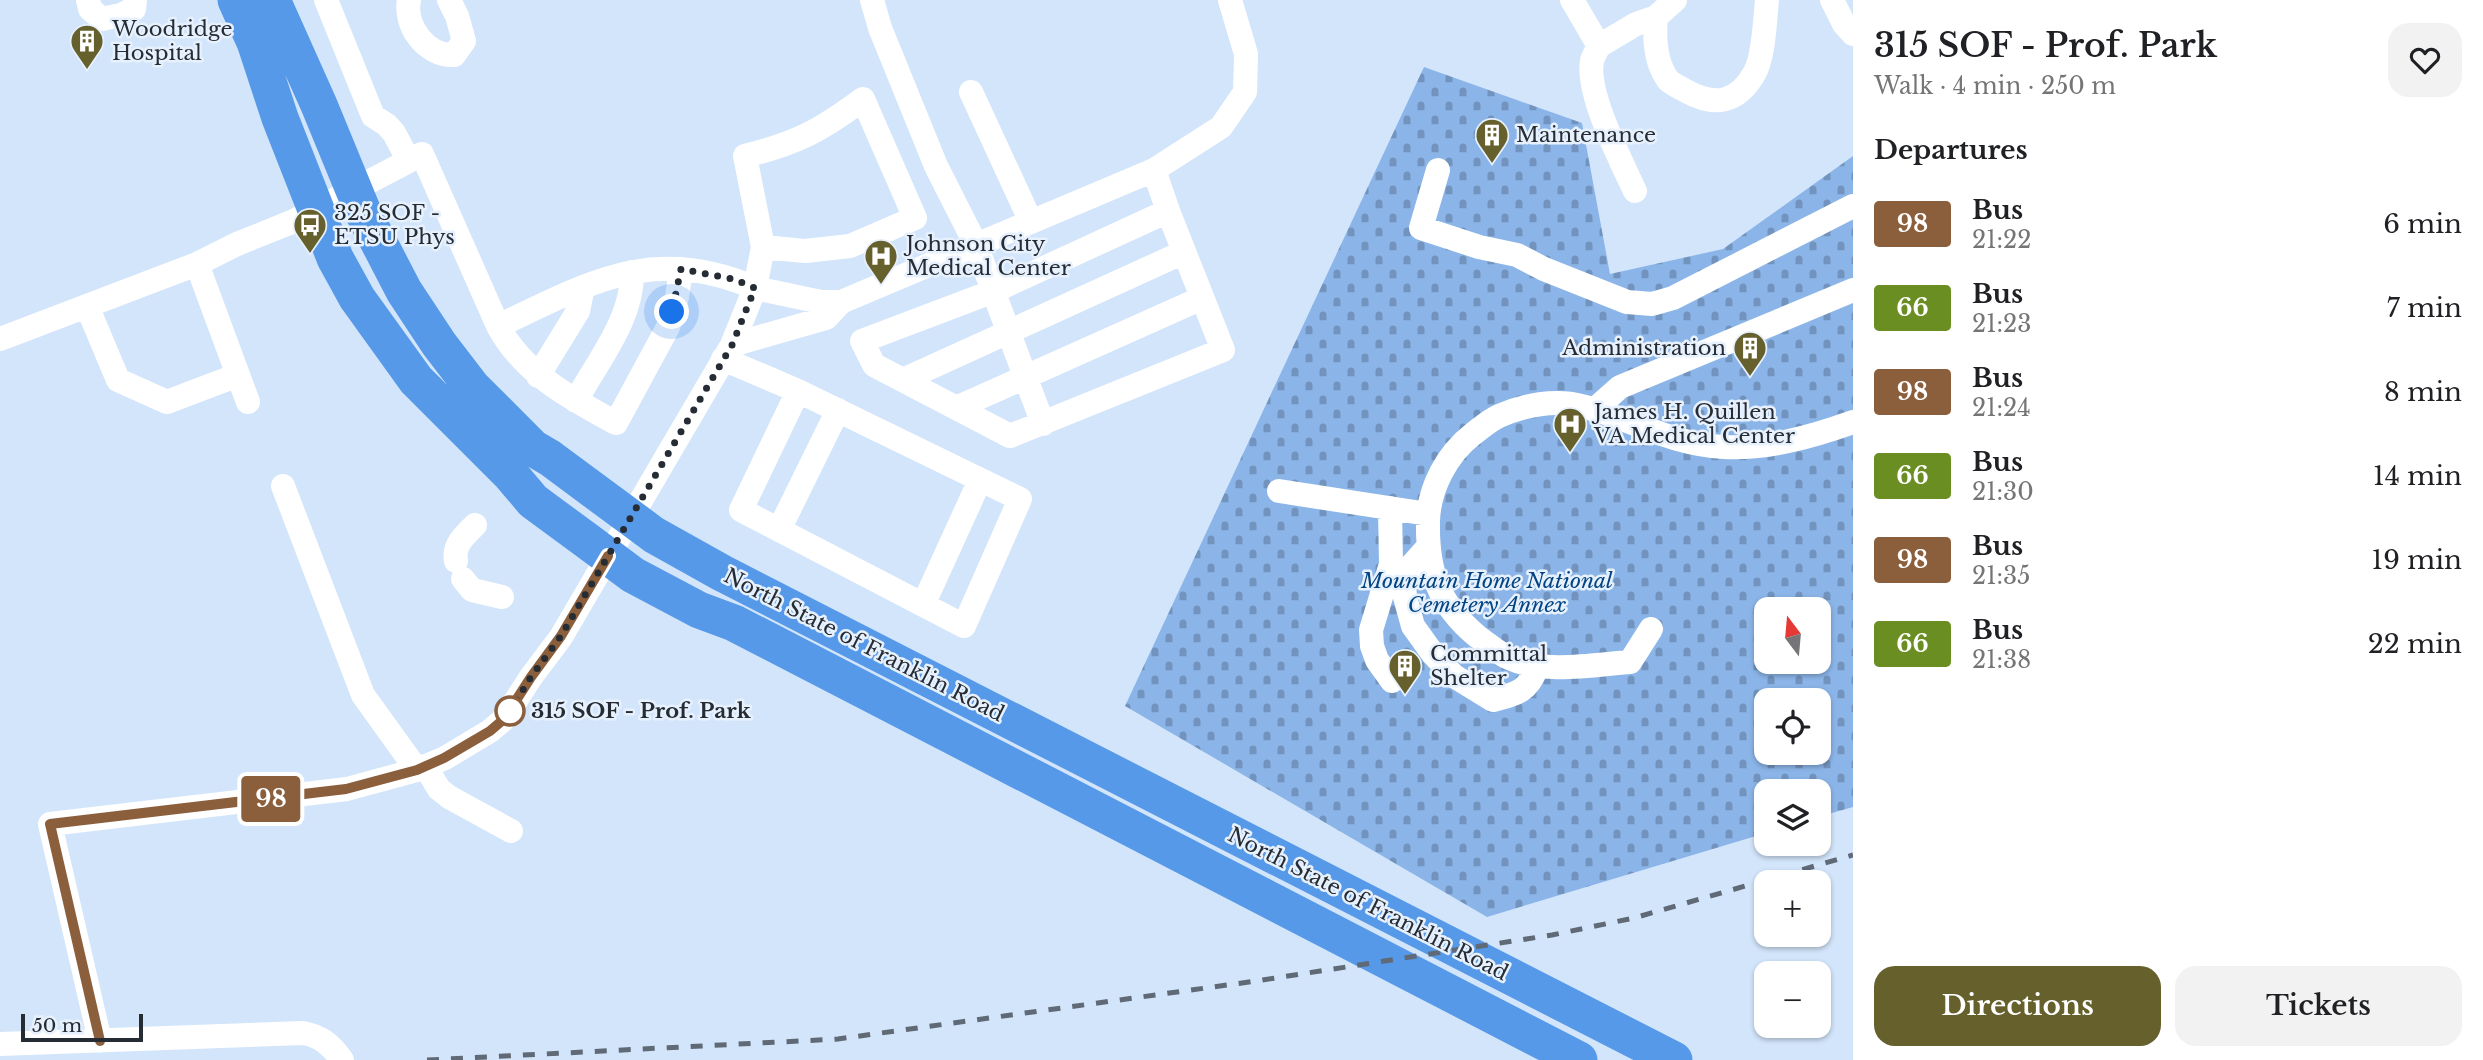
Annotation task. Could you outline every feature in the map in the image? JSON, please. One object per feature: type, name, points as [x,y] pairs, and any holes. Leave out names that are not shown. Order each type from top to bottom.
[{"type":"highway","name":"North State of Franklin Road","points":[[236,0],[256,42],[280,118],[335,258],[357,298],[416,380],[511,475],[533,501],[633,575],[699,610],[734,623],[1578,1060]]},
{"type":"highway","name":"North State of Franklin Road","points":[[272,0],[374,238],[404,291],[472,387],[533,448],[654,535],[722,573],[1674,1060]]},
{"type":"street","points":[[88,0],[90,9],[102,19],[134,9],[135,0]]},
{"type":"street","points":[[326,0],[373,116],[387,125],[415,158],[498,326],[519,358],[538,376],[616,423],[668,327],[677,297],[681,269]]},
{"type":"street","points":[[409,0],[407,13],[417,37],[444,55],[454,55],[464,41],[449,0]]},
{"type":"street","points":[[872,0],[880,28],[936,166],[976,245],[1043,424]]},
{"type":"street","points":[[498,326],[583,287],[618,274],[632,272],[681,269],[733,279],[755,288],[821,302],[841,302],[1154,170],[1221,127],[1245,92],[1246,54],[1230,0]]},
{"type":"street","points":[[1572,0],[1605,41]]},
{"type":"street","points":[[1635,191],[1616,152],[1597,98],[1592,60],[1605,41],[1636,24],[1656,18],[1675,0]]},
{"type":"street","points":[[1656,18],[1654,44],[1669,81],[1712,102],[1736,96],[1755,73],[1765,31],[1767,0]]},
{"type":"street","points":[[1832,0],[1844,24],[1853,34]]},
{"type":"street","points":[[971,92],[1031,222]]},
{"type":"street","points":[[100,1041],[50,824],[346,789],[421,768],[490,731],[504,719],[561,636],[630,519],[727,352],[755,288],[763,247],[745,156],[785,146],[825,127],[863,99],[915,218],[850,246],[805,251],[763,247]]},
{"type":"street","points":[[0,339],[197,264],[294,221],[415,158]]},
{"type":"street","points":[[1154,170],[1223,350],[1010,436],[874,365],[862,341],[993,291],[1168,211]]},
{"type":"street","points":[[1438,170],[1421,228],[1479,247],[1517,255],[1567,279],[1627,302],[1652,304],[1673,298],[1853,206]]},
{"type":"street","points":[[903,380],[1184,252]]},
{"type":"street","points":[[197,264],[248,401]]},
{"type":"street","points":[[576,401],[626,314],[632,291],[632,272]]},
{"type":"street","points":[[538,376],[578,310],[583,287]]},
{"type":"street","points":[[1594,410],[1620,387],[1853,290]]},
{"type":"street","points":[[956,408],[1202,298]]},
{"type":"street","points":[[727,352],[826,318],[841,302]]},
{"type":"street","points":[[87,306],[118,380],[167,402],[239,375]]},
{"type":"street","points":[[727,352],[798,391],[1020,499],[964,626],[740,510],[798,391]]},
{"type":"street","points":[[1651,629],[1630,662],[1559,667],[1536,666],[1509,658],[1466,627],[1448,605],[1435,581],[1428,557],[1428,514],[1445,463],[1466,439],[1497,417],[1521,408],[1550,403],[1581,405],[1666,437],[1725,447],[1772,445],[1853,422]]},
{"type":"street","points":[[779,530],[838,411]]},
{"type":"street","points":[[923,605],[980,480]]},
{"type":"street","points":[[283,486],[363,695],[439,789],[511,831]]},
{"type":"street","points":[[1279,491],[1428,514]]},
{"type":"street","points":[[1390,508],[1391,564],[1371,630],[1372,646],[1377,660],[1392,681]]},
{"type":"street","points":[[475,526],[458,543],[455,553],[460,570],[472,590],[502,597]]},
{"type":"street","points":[[1428,547],[1411,566],[1404,583],[1413,626],[1433,654],[1454,676],[1493,700],[1517,694],[1532,679],[1536,666]]},
{"type":"street","points":[[982,752],[1002,716]]},
{"type":"street","points":[[0,1045],[303,1033],[316,1036],[332,1046],[342,1060]]},
{"type":"green space","name":"Mountain Home National Cemetery Annex","points":[[1424,67],[1582,123],[1610,274],[1723,249],[1853,156],[1853,807],[1831,813],[1831,779],[1754,779],[1754,837],[1487,917],[1125,706]]},
{"type":"railway","points":[[427,1060],[838,1039],[1256,981],[1552,935],[1634,918],[1853,855]]},
{"type":"bus line","name":"98","points":[[100,1041],[50,824],[346,789],[417,770],[444,758],[490,731],[504,719],[561,636],[608,556]]},
{"type":"place","name":"Woodridge Hospital","points":[[87,71]]},
{"type":"place","name":"Maintenance","points":[[1492,165]]},
{"type":"place","name":"325 SOF - ETSU Phys","points":[[310,255]]},
{"type":"place","name":"Johnson City Medical Center","points":[[881,286]]},
{"type":"place","name":"Administration","points":[[1750,378]]},
{"type":"place","name":"James H. Quillen VA Medical Center","points":[[1570,454]]},
{"type":"place","name":"Committal Shelter","points":[[1405,696]]},
{"type":"place","name":"315 SOF - Prof. Park","points":[[510,711]]},
{"type":"route","points":[[510,711],[561,636],[732,345],[755,288],[733,279],[681,269],[672,312]]}]
